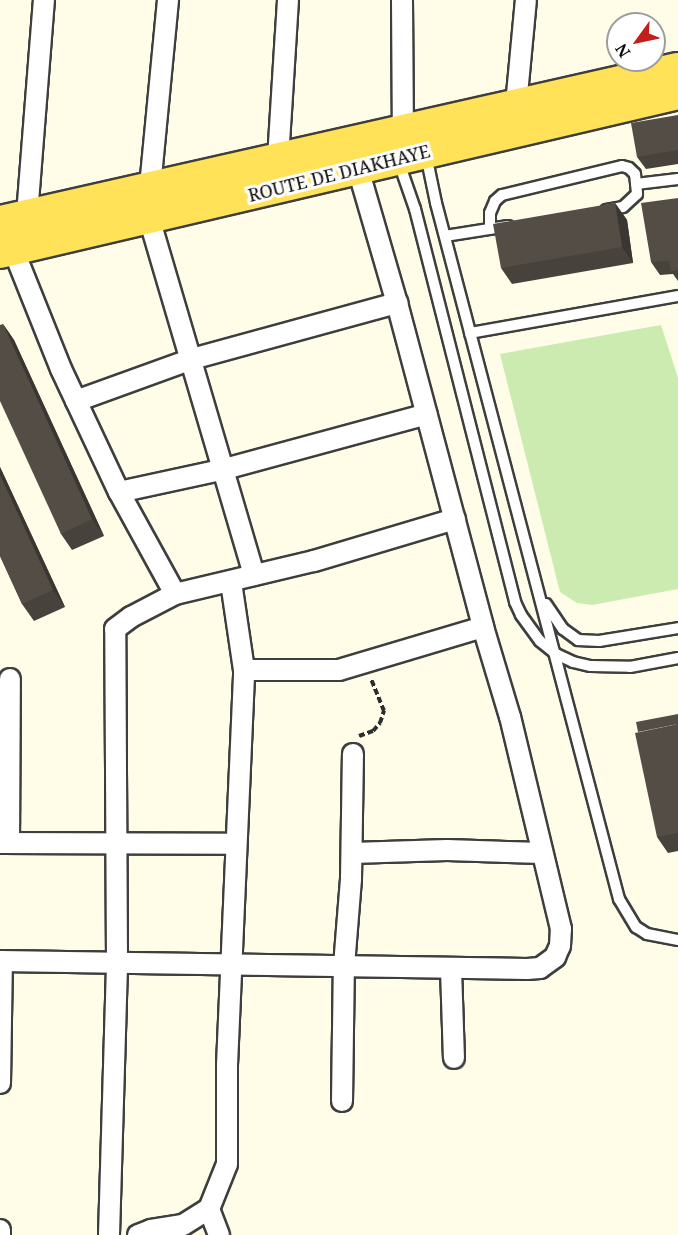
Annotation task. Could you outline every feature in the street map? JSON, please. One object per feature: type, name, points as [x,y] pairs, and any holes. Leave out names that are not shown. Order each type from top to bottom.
[{"type":"main road","name":"ROUTE DE DIAKHAYE","points":[[10,234],[149,218],[358,169],[516,105],[678,69]]},
{"type":"main road","name":"ROUTE DE DIAKHAYE","points":[[10,234],[150,187],[279,159],[409,147],[678,93]]},
{"type":"street","points":[[44,0],[10,234],[76,401],[119,492],[175,594]]},
{"type":"street","points":[[150,187],[168,0]]},
{"type":"street","points":[[279,159],[288,0]]},
{"type":"street","points":[[402,0],[409,147]]},
{"type":"street","points":[[516,105],[526,0]]},
{"type":"street","points":[[0,1083],[1,961],[117,961],[232,967],[527,969],[540,968],[555,957],[560,946],[561,929],[510,717],[483,627],[397,303],[358,169]]},
{"type":"street","points":[[149,218],[192,359],[221,470],[254,575]]},
{"type":"street","points":[[76,401],[192,359],[397,303]]},
{"type":"street","points":[[119,492],[221,470],[427,414]]},
{"type":"street","points":[[109,1235],[117,961],[115,629],[131,617],[175,594],[314,561],[455,519]]},
{"type":"street","points":[[138,1235],[183,1225],[208,1209],[227,1164],[227,1065],[244,670],[231,582]]},
{"type":"street","points":[[244,670],[339,670],[483,627]]},
{"type":"street","points":[[10,679],[4,843],[235,844]]},
{"type":"street","points":[[342,1101],[344,966],[352,853],[353,754]]},
{"type":"street","points":[[352,853],[447,850],[542,853]]},
{"type":"street","points":[[451,969],[454,1058]]},
{"type":"street","points":[[208,1209],[219,1235]]},
{"type":"street","points":[[0,1230],[0,1235]]},
{"type":"lane","points":[[409,147],[445,236],[619,899],[636,927],[648,934],[678,940]]},
{"type":"lane","points":[[409,147],[415,209],[515,602],[529,628],[556,654],[573,662],[610,668],[630,667],[678,658]]},
{"type":"lane","points":[[490,229],[490,213],[495,201],[502,195],[622,166],[635,174],[637,194],[623,207],[590,213]]},
{"type":"lane","points":[[636,184],[678,179]]},
{"type":"lane","points":[[445,236],[524,224]]},
{"type":"lane","points":[[470,333],[678,296]]},
{"type":"lane","points":[[539,591],[562,629],[578,640],[599,641],[678,628]]},
{"type":"path","points":[[353,754],[353,739],[373,731],[380,723],[384,711],[379,693],[364,664]]},
{"type":"green space","points":[[661,325],[678,378],[678,589],[592,605],[577,603],[560,592],[500,354]]},
{"type":"building","points":[[678,115],[678,150],[637,157],[631,123]]},
{"type":"building","points":[[678,198],[678,269],[671,271],[669,261],[651,262],[641,203]]},
{"type":"building","points":[[615,203],[622,247],[501,268],[493,224]]},
{"type":"building","points":[[3,324],[92,519],[61,534],[0,401],[0,325]]},
{"type":"building","points":[[0,475],[53,590],[22,604],[0,556]]},
{"type":"building","points":[[678,714],[678,724],[638,732],[636,722]]},
{"type":"building","points":[[678,724],[678,833],[657,837],[635,733]]}]
